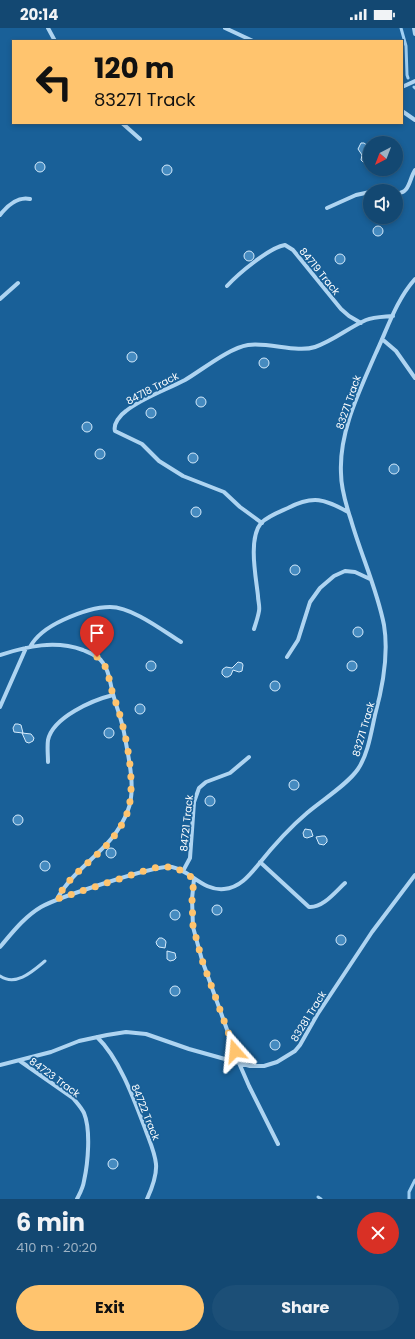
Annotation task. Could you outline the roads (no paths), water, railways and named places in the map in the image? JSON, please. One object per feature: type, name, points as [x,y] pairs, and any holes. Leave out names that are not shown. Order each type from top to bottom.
[{"type":"street","points":[[48,28],[54,40]]},
{"type":"street","points":[[225,28],[251,40]]},
{"type":"street","points":[[414,28],[415,34]]},
{"type":"street","points":[[403,87],[415,81]]},
{"type":"street","points":[[403,112],[415,120]]},
{"type":"street","points":[[123,124],[140,140]]},
{"type":"street","points":[[403,192],[408,187],[415,170]]},
{"type":"street","points":[[327,208],[356,195],[363,194]]},
{"type":"street","points":[[0,215],[19,199],[30,199]]},
{"type":"street","name":"84719 Track","points":[[227,286],[248,267],[276,248],[285,245],[293,250],[341,309],[361,323]]},
{"type":"street","name":"83271 Track","points":[[0,947],[26,918],[41,907],[57,899],[153,868],[172,867],[183,871],[209,888],[224,889],[231,887],[246,879],[290,828],[357,771],[365,755],[380,697],[386,652],[384,625],[348,512],[342,488],[341,463],[346,432],[360,390],[393,316],[401,300],[415,279]]},
{"type":"street","points":[[0,299],[18,283]]},
{"type":"street","name":"84718 Track","points":[[262,523],[240,507],[224,492],[183,476],[159,461],[142,444],[115,431],[114,427],[120,416],[130,408],[184,380],[242,346],[261,344],[300,349],[309,348],[321,344],[361,323],[379,317],[393,316]]},
{"type":"street","points":[[382,339],[396,352],[415,378]]},
{"type":"street","points":[[254,629],[259,610],[255,564],[255,541],[256,534],[262,523],[273,515],[297,503],[311,500],[324,500],[348,512]]},
{"type":"street","points":[[287,656],[298,640],[310,602],[320,588],[345,571],[356,572],[370,579]]},
{"type":"street","points":[[0,707],[28,647],[39,634],[58,622],[91,609],[111,607],[133,614],[181,642]]},
{"type":"street","points":[[0,655],[28,647],[55,644],[74,647],[97,657],[107,668],[123,726],[130,765],[131,796],[128,809],[112,839],[76,874],[66,885],[57,899]]},
{"type":"street","points":[[48,762],[48,739],[60,722],[74,711],[94,700],[113,694]]},
{"type":"street","name":"84721 Track","points":[[183,871],[190,858],[194,802],[199,788],[206,782],[230,773],[249,757]]},
{"type":"street","points":[[260,862],[309,907],[314,908],[320,905],[345,883]]},
{"type":"street","name":"83281 Track","points":[[0,1065],[51,1052],[79,1041],[126,1032],[142,1033],[239,1063],[257,1067],[277,1062],[295,1051],[300,1045],[317,1015],[376,927],[415,875]]},
{"type":"street","points":[[194,879],[192,914],[194,933],[202,960],[239,1063],[278,1144]]},
{"type":"street","name":"84722 Track","points":[[97,1037],[102,1041],[116,1063],[138,1111],[154,1153],[156,1172],[147,1199]]},
{"type":"street","name":"84723 Track","points":[[20,1061],[73,1098],[84,1114],[87,1131],[86,1170],[83,1186],[77,1199]]},
{"type":"lane","points":[[0,976],[7,980],[19,978],[34,970],[45,961]]},
{"type":"waterway","points":[[401,28],[406,46],[408,78]]},
{"type":"waterway","points":[[409,1199],[409,1192],[415,1180]]}]
